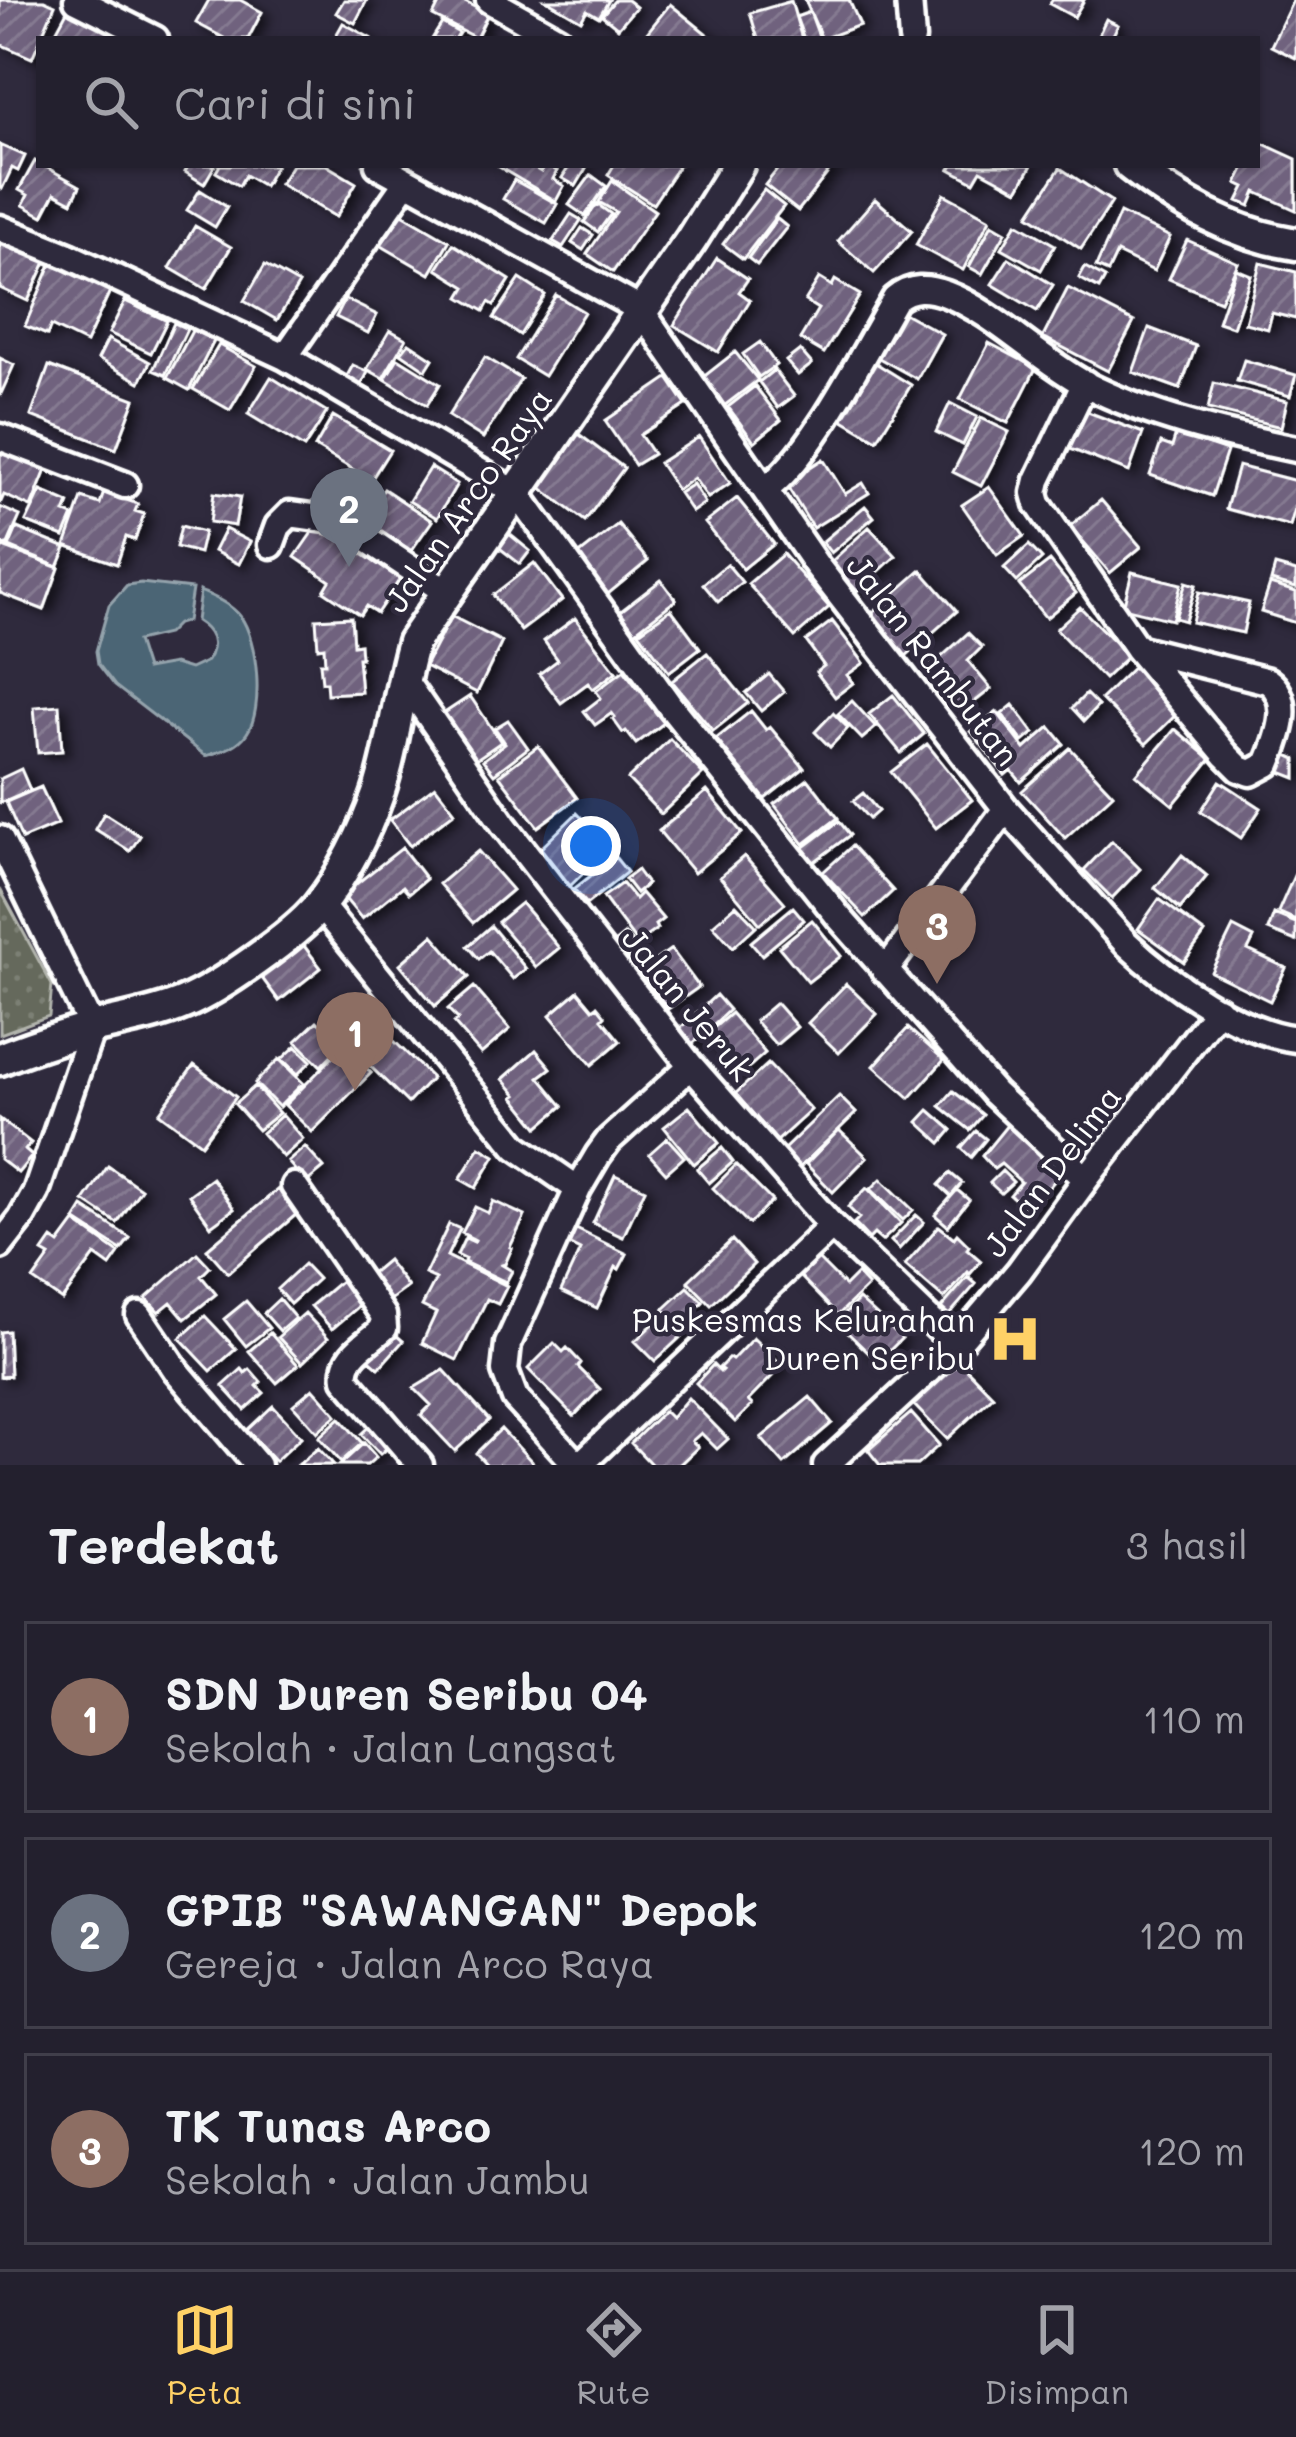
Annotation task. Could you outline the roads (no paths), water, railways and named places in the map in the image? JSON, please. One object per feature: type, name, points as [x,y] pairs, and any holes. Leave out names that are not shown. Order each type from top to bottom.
[{"type":"main road","name":"Jalan Arco Raya","points":[[0,1058],[166,1010],[209,991],[306,920],[320,904],[378,795],[413,642],[737,168]]},
{"type":"main road","points":[[1134,168],[1204,214],[1250,233],[1296,244]]},
{"type":"street","points":[[77,0],[149,36]]},
{"type":"street","points":[[489,0],[553,36]]},
{"type":"street","points":[[909,0],[912,36]]},
{"type":"street","points":[[383,168],[641,310]]},
{"type":"street","points":[[285,357],[407,181]]},
{"type":"street","points":[[0,229],[69,256],[285,357],[518,494],[670,706],[884,971],[994,1093],[1086,1179]]},
{"type":"street","points":[[765,490],[803,449],[895,299],[905,291],[931,289],[961,301],[1085,383],[1146,410],[1204,430],[1296,449]]},
{"type":"street","name":"Jalan Rambutan","points":[[641,310],[818,566],[1006,808],[1144,960],[1218,1009],[1267,1033],[1296,1039]]},
{"type":"street","points":[[1085,383],[1038,480],[1035,493],[1047,520],[1137,648],[1240,769],[1251,773],[1268,764],[1284,709],[1278,688],[1268,681],[1137,648]]},
{"type":"street","points":[[0,436],[125,484]]},
{"type":"street","points":[[271,544],[278,526],[290,514],[333,520],[446,592]]},
{"type":"street","name":"Jalan Jeruk","points":[[402,676],[504,825],[692,1066],[832,1226],[956,1345]]},
{"type":"street","points":[[884,971],[1006,808]]},
{"type":"street","points":[[0,839],[92,1028],[36,1192],[0,1246]]},
{"type":"street","points":[[320,904],[507,1136],[578,1189]]},
{"type":"street","name":"Jalan Delima","points":[[826,1465],[956,1345],[1019,1271],[1218,1009]]},
{"type":"street","points":[[692,1066],[609,1140],[578,1189],[508,1344],[505,1371],[515,1398],[579,1465],[832,1226]]},
{"type":"street","points":[[294,1186],[362,1281],[386,1324],[349,1360],[346,1379],[420,1465]]},
{"type":"street","points":[[139,1316],[176,1370],[257,1465]]},
{"type":"water","points":[[127,585],[192,589],[187,621],[167,634],[137,641],[146,669],[174,664],[190,669],[207,661],[213,644],[196,621],[200,591],[240,616],[255,657],[257,692],[252,722],[234,745],[206,756],[115,686],[98,664],[96,651],[109,605]]},
{"type":"place","name":"GPIB \"SAWANGAN\" Depok","points":[[349,567]]},
{"type":"place","name":"TK Tunas Arco","points":[[937,984]]},
{"type":"place","name":"SDN Duren Seribu 04","points":[[355,1091]]},
{"type":"place","name":"Puskesmas Kelurahan Duren Seribu","points":[[1015,1339]]}]
